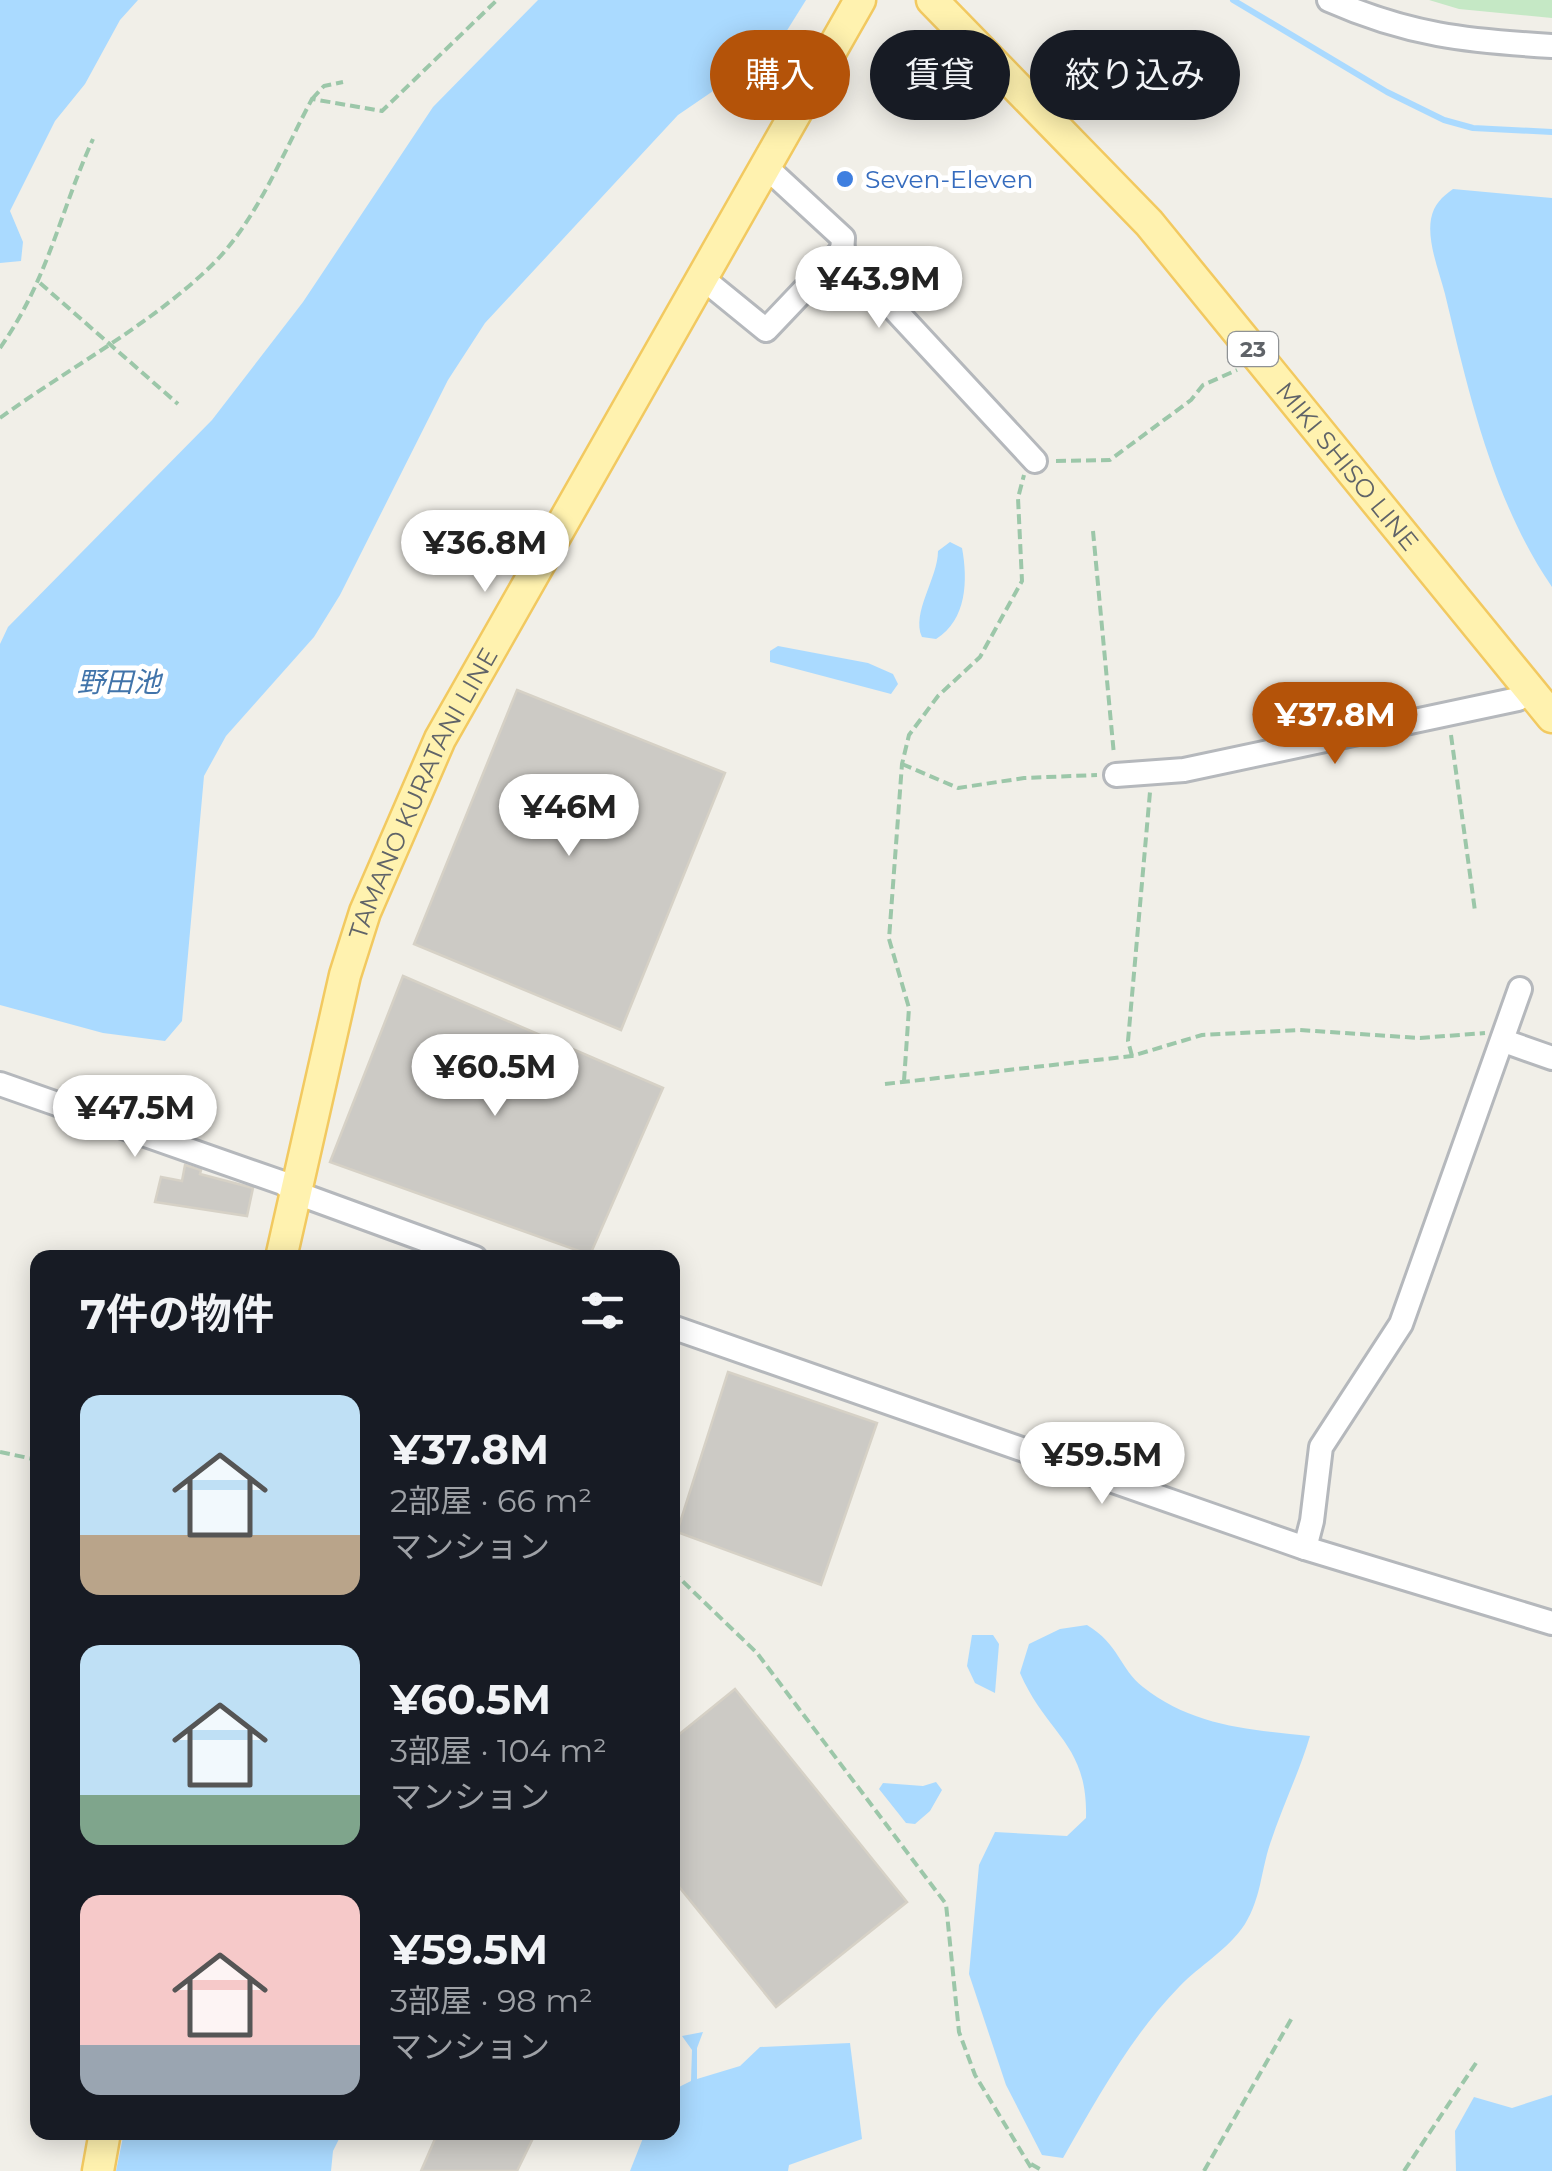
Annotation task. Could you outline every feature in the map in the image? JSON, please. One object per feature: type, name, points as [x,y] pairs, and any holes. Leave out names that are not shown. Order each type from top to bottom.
[{"type":"main road","name":"TAMANO KURATANI LINE","points":[[283,1250],[345,975],[392,847],[440,738],[860,0]]},
{"type":"main road","name":"MIKI SHISO LINE","points":[[932,0],[1149,223],[1552,717]]},
{"type":"main road","points":[[98,2171],[104,2140]]},
{"type":"street","points":[[1328,0],[1389,24],[1466,42],[1552,46]]},
{"type":"street","points":[[764,166],[843,238],[843,248],[1035,462]]},
{"type":"street","points":[[702,276],[766,330],[843,248]]},
{"type":"street","points":[[1116,775],[1151,774],[1450,715],[1518,699],[1528,689]]},
{"type":"street","points":[[1304,1548],[1312,1521],[1321,1447],[1401,1324],[1520,989]]},
{"type":"street","points":[[1504,1041],[1552,1058]]},
{"type":"street","points":[[0,1084],[282,1184],[294,1192],[453,1250]]},
{"type":"street","points":[[680,1330],[1304,1548],[1552,1623]]},
{"type":"path","points":[[312,99],[382,111],[497,0]]},
{"type":"path","points":[[0,418],[111,344],[214,264],[261,195],[312,99],[324,86],[343,82]]},
{"type":"path","points":[[0,348],[40,284],[93,139]]},
{"type":"path","points":[[40,284],[178,404]]},
{"type":"path","points":[[904,1081],[909,1008],[890,939],[902,764],[909,735],[938,696],[980,657],[1022,581],[1018,498],[1026,471],[1035,462],[1110,460],[1191,400],[1204,385],[1243,367],[1256,353]]},
{"type":"path","points":[[902,764],[958,788],[1024,778],[1116,775],[1092,531]]},
{"type":"path","points":[[1450,715],[1475,910]]},
{"type":"path","points":[[1132,1056],[1128,1041],[1151,774]]},
{"type":"path","points":[[885,1084],[1132,1056],[1202,1036],[1299,1030],[1420,1038],[1493,1032],[1504,1041]]},
{"type":"path","points":[[0,1452],[30,1458]]},
{"type":"path","points":[[680,1579],[756,1652],[946,1904],[959,2032],[975,2075],[1032,2168],[1042,2171]]},
{"type":"path","points":[[1204,2171],[1293,2016]]},
{"type":"path","points":[[1404,2171],[1476,2063]]},
{"type":"green space","points":[[1429,0],[1552,0],[1552,18],[1459,9]]},
{"type":"water","points":[[0,0],[138,0],[120,20],[85,84],[55,121],[10,211],[23,242],[21,261],[0,263]]},
{"type":"water","name":"野田池","points":[[538,0],[806,0],[787,30],[710,30],[710,93],[678,115],[485,323],[448,380],[340,595],[314,637],[226,736],[204,776],[182,1021],[165,1041],[103,1033],[0,1005],[0,644],[8,627],[212,420],[303,302],[433,107]]},
{"type":"water","points":[[1453,189],[1552,198],[1552,587],[1514,519],[1485,446],[1434,256],[1432,214],[1439,201]]},
{"type":"water","points":[[950,542],[962,548],[963,598],[946,631],[936,639],[922,637],[922,606],[938,551]]},
{"type":"water","points":[[778,646],[868,663],[893,674],[898,684],[891,694],[770,662],[770,651]]},
{"type":"water","points":[[1087,1625],[1106,1640],[1143,1687],[1181,1710],[1222,1724],[1310,1736],[1245,1924],[1179,1987],[1145,2026],[1063,2158],[1042,2155],[1006,2085],[969,1974],[979,1865],[995,1832],[1067,1836],[1086,1818],[1085,1793],[1073,1756],[1020,1673],[1029,1644],[1060,1629]]},
{"type":"water","points":[[972,1635],[993,1635],[999,1644],[995,1693],[975,1683],[967,1666]]},
{"type":"water","points":[[936,1782],[942,1790],[930,1811],[915,1824],[906,1823],[879,1789],[883,1783],[923,1786]]},
{"type":"water","points":[[703,2032],[697,2048],[697,2079],[740,2066],[760,2047],[850,2043],[862,2139],[789,2165],[788,2171],[630,2171],[642,2140],[680,2140],[680,2086],[691,2081],[692,2050],[682,2036]]},
{"type":"water","points":[[1552,2095],[1552,2171],[1456,2171],[1455,2131],[1474,2097],[1512,2108]]},
{"type":"water","points":[[122,2140],[338,2140],[331,2171],[116,2171]]},
{"type":"building","points":[[517,690],[725,773],[621,1030],[414,944]]},
{"type":"building","points":[[403,976],[663,1088],[592,1250],[576,1250],[330,1162]]},
{"type":"building","points":[[185,1165],[201,1170],[200,1174],[253,1188],[247,1216],[155,1202],[161,1177],[182,1181]]},
{"type":"building","points":[[728,1372],[877,1423],[821,1585],[680,1533],[680,1523]]},
{"type":"building","points":[[735,1689],[907,1902],[776,2007],[680,1888],[680,1734]]},
{"type":"building","points":[[435,2140],[532,2140],[517,2171],[421,2171]]},
{"type":"waterway","points":[[1233,0],[1387,92],[1444,120],[1473,128],[1552,132]]},
{"type":"place","name":"Seven-Eleven","points":[[845,179]]}]
